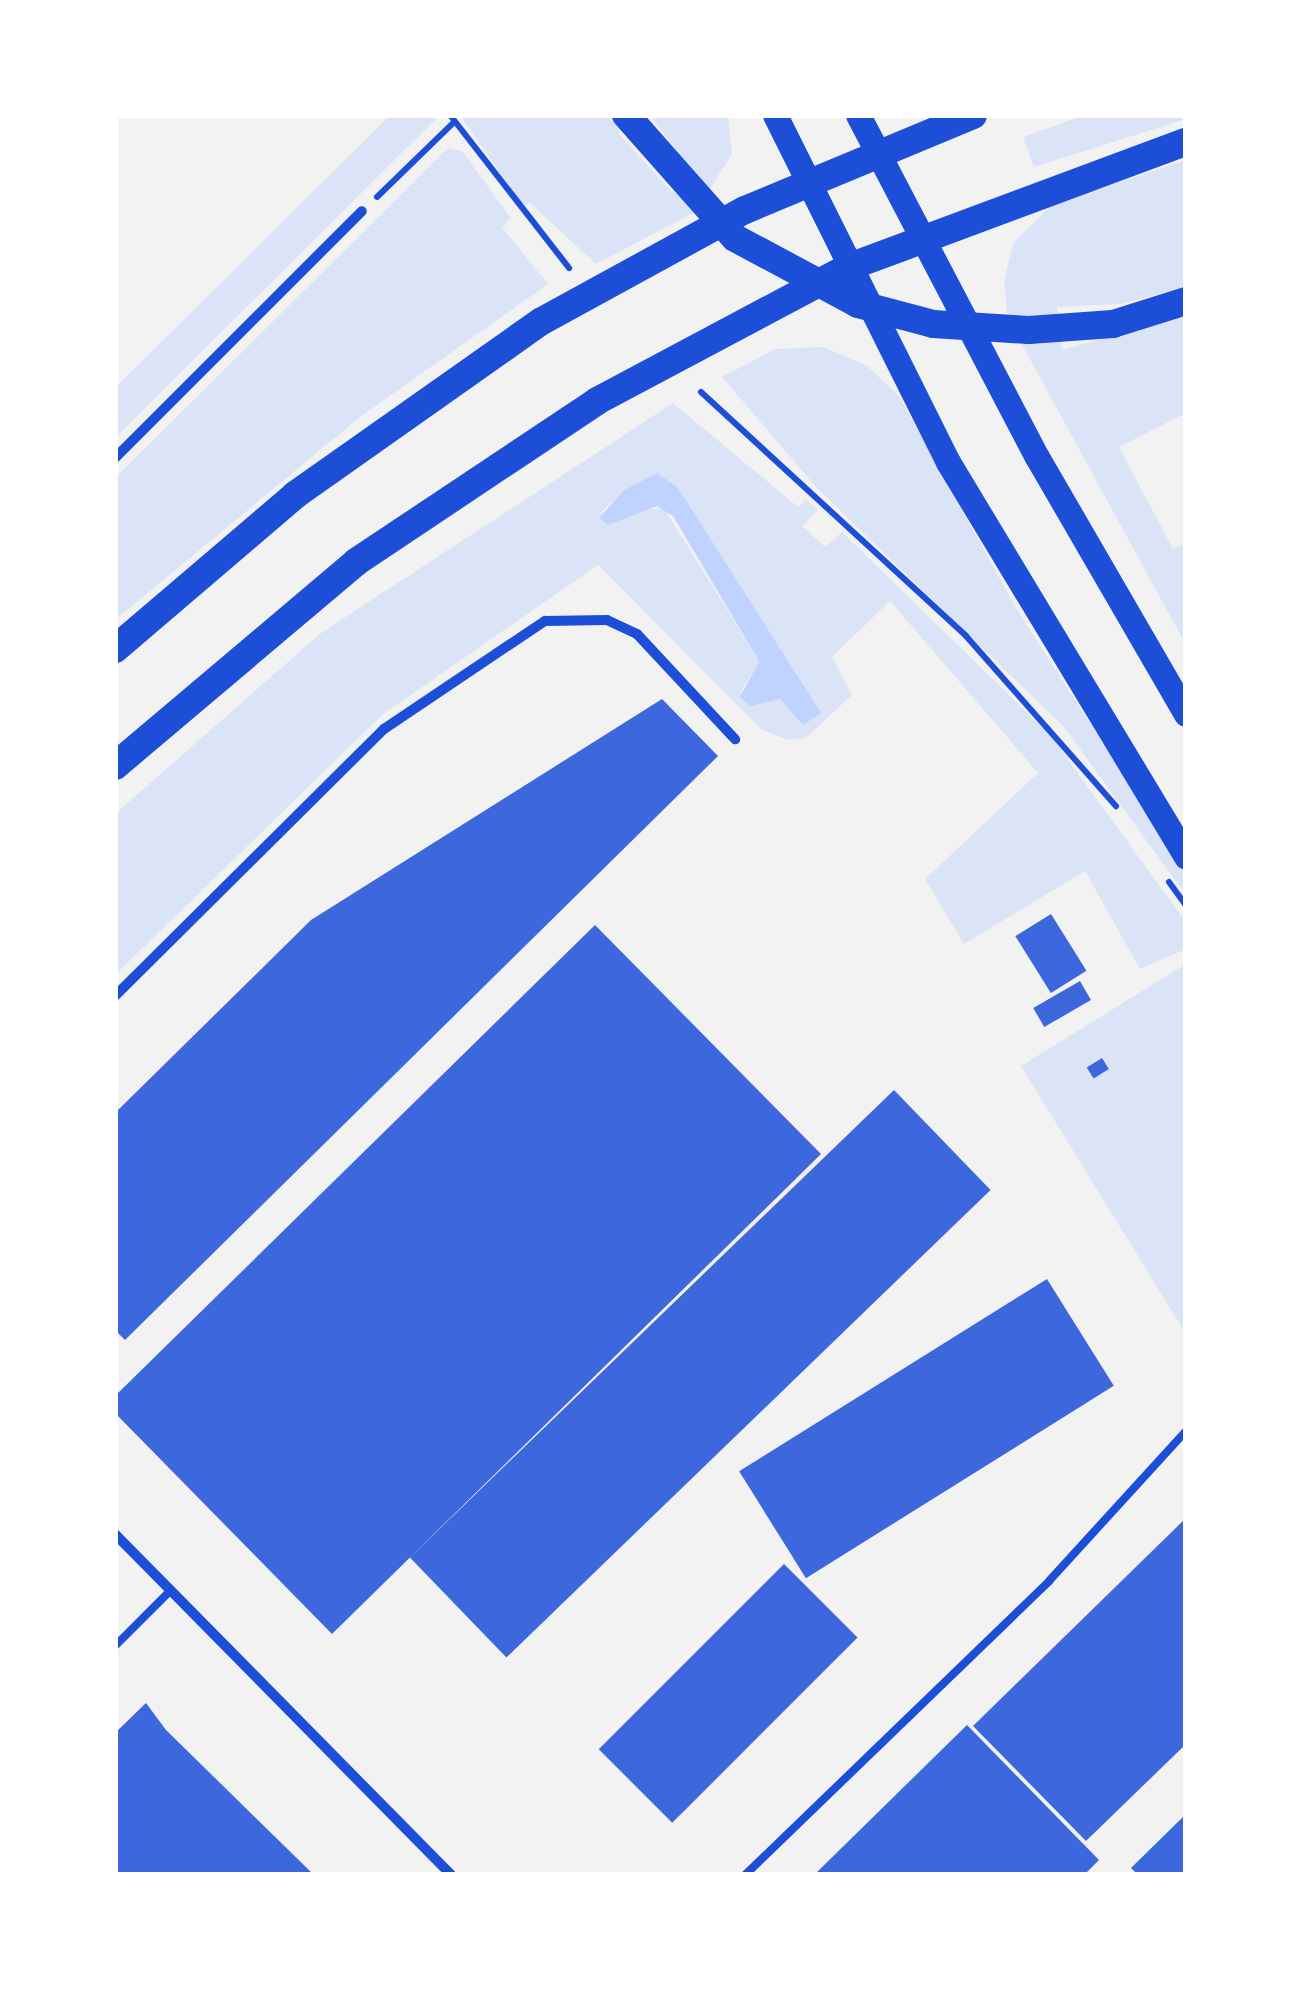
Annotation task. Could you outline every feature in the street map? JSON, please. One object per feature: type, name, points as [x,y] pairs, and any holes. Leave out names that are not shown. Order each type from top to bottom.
[{"type":"highway","points":[[626,115],[662,163],[736,238],[830,293],[962,328],[1069,327],[1186,301]]},
{"type":"highway","points":[[115,650],[175,590],[416,404],[613,279],[806,181],[973,115]]},
{"type":"highway","points":[[115,766],[239,653],[482,472],[681,353],[850,268],[924,236],[1186,142]]},
{"type":"main road","points":[[774,115],[948,462],[1186,857]]},
{"type":"main road","points":[[858,115],[1036,458],[1186,714]]},
{"type":"street","points":[[115,458],[362,211]]},
{"type":"street","points":[[115,996],[384,728],[545,621],[607,620],[638,634],[735,739]]},
{"type":"street","points":[[115,1534],[451,1875]]},
{"type":"lane","points":[[746,1875],[1049,1581],[1186,1431]]},
{"type":"lane","points":[[115,1646],[171,1590]]},
{"type":"path","points":[[362,211],[452,119],[569,268]]},
{"type":"path","points":[[702,392],[966,636],[1120,811]]},
{"type":"path","points":[[1163,874],[1186,906]]},
{"type":"shaded area","points":[[390,115],[440,115],[115,438],[115,388]]},
{"type":"shaded area","points":[[460,115],[615,115],[619,134],[673,193],[694,174],[650,115],[728,115],[732,154],[695,212],[596,264],[530,203],[524,207]]},
{"type":"shaded area","points":[[1085,115],[1186,115],[1186,119],[1034,167],[1023,137]]},
{"type":"shaded area","points":[[448,148],[462,151],[511,218],[502,227],[548,284],[360,417],[115,620],[115,478]]},
{"type":"shaded area","points":[[1186,160],[1186,286],[1122,304],[1057,307],[1062,350],[1186,316],[1186,413],[1119,447],[1173,549],[1186,543],[1186,645],[1008,319],[1004,282],[1013,243],[1052,205]]},
{"type":"shaded area","points":[[823,347],[866,365],[899,396],[1016,608],[1186,873],[1186,895],[1064,727],[817,488],[722,377],[775,349]]},
{"type":"shaded area","points":[[673,403],[798,507],[806,499],[818,510],[802,526],[825,547],[842,532],[1050,735],[1186,922],[1186,949],[1140,969],[1085,871],[964,944],[925,879],[1038,773],[890,601],[832,657],[852,695],[806,738],[788,740],[762,730],[598,565],[382,715],[115,975],[115,814],[321,633]],"holes":[[[678,488],[820,713],[774,698],[757,705],[741,691],[759,661],[664,508],[599,514],[622,493]]]},
{"type":"shaded area","points":[[1186,964],[1186,1334],[1021,1066]]},
{"type":"water","points":[[657,473],[678,488],[821,713],[803,725],[780,699],[751,706],[740,697],[759,661],[673,516],[657,506],[608,525],[599,518],[623,491]]},
{"type":"building","points":[[662,699],[718,756],[125,1340],[115,1330],[115,1113],[311,920]]},
{"type":"building","points":[[1051,914],[1087,971],[1051,993],[1015,936]]},
{"type":"building","points":[[595,925],[821,1154],[332,1634],[115,1413],[115,1396]]},
{"type":"building","points":[[1080,981],[1091,1000],[1044,1027],[1033,1008]]},
{"type":"building","points":[[1102,1058],[1109,1069],[1094,1079],[1087,1068]]},
{"type":"building","points":[[894,1090],[991,1190],[506,1657],[410,1558]]},
{"type":"building","points":[[1047,1279],[1114,1386],[806,1578],[739,1471]]},
{"type":"building","points":[[1186,1518],[1186,1744],[1086,1841],[973,1726]]},
{"type":"building","points":[[784,1564],[858,1638],[672,1823],[599,1749]]},
{"type":"building","points":[[146,1703],[166,1730],[314,1875],[115,1875],[115,1733]]},
{"type":"building","points":[[967,1725],[1099,1860],[1084,1875],[814,1875]]},
{"type":"building","points":[[1186,1814],[1186,1875],[1138,1875],[1131,1868]]}]
